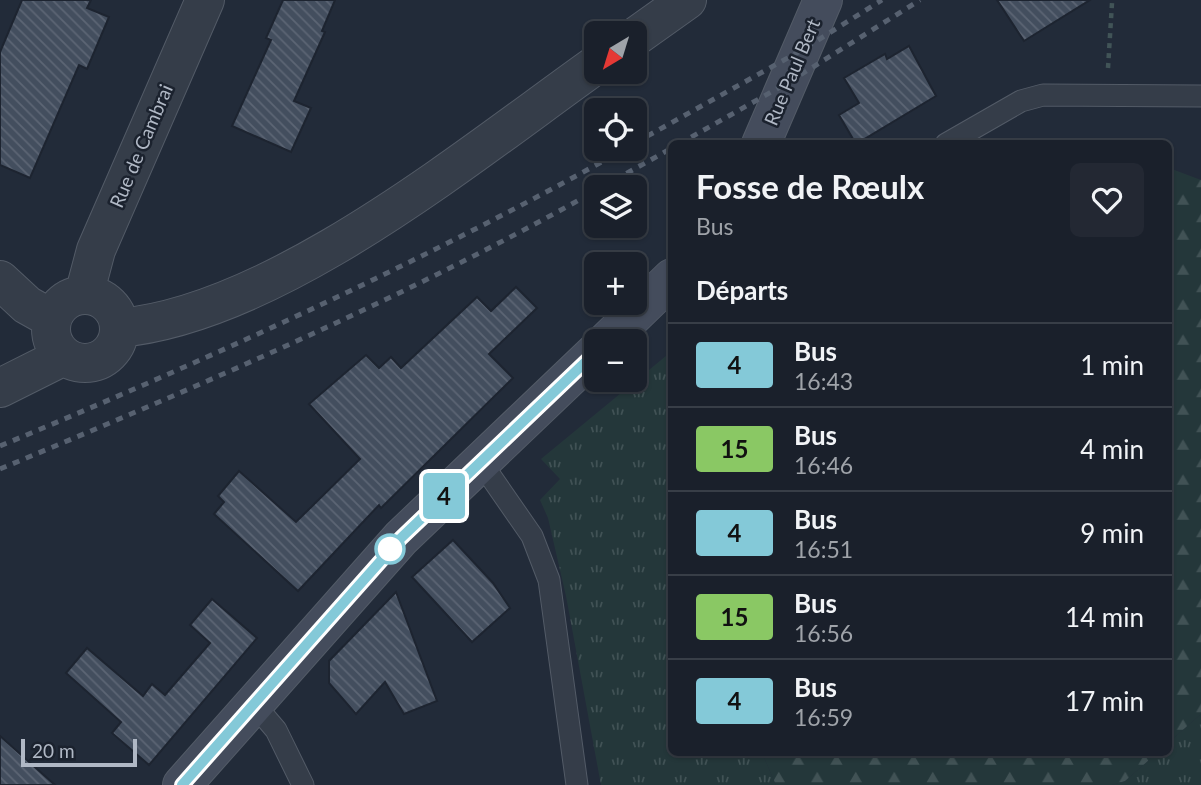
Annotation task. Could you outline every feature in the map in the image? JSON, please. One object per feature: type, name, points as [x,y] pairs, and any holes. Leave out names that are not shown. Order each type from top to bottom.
[{"type":"street","name":"Rue de Cambrai","points":[[84,295],[96,250],[205,0]]},
{"type":"street","points":[[648,28],[687,0]]},
{"type":"street","name":"Rue Paul Bert","points":[[763,140],[823,0]]},
{"type":"street","points":[[119,328],[157,324],[176,318],[244,291],[304,262],[409,197],[584,73]]},
{"type":"street","points":[[0,280],[27,305],[52,319]]},
{"type":"street","points":[[619,329],[668,282]]},
{"type":"street","points":[[84,295],[108,304],[119,328],[114,346],[100,360],[81,363],[64,356],[53,343],[52,319],[60,304],[84,295]]},
{"type":"street","points":[[0,387],[64,356]]},
{"type":"street","points":[[183,785],[401,538],[584,363]]},
{"type":"lane","points":[[953,140],[1021,101],[1062,93],[1201,96]]},
{"type":"lane","points":[[480,461],[532,536],[549,580],[577,785]]},
{"type":"lane","points":[[253,703],[276,730],[303,785]]},
{"type":"path","points":[[1106,93],[1112,3],[1115,0]]},
{"type":"green space","points":[[1172,169],[1201,180],[1201,714],[1172,739]]},
{"type":"green space","points":[[668,354],[668,756],[763,756],[776,785],[601,785],[566,596],[548,518],[540,500],[560,479],[541,459],[622,392],[647,392],[647,372]]},
{"type":"green space","points":[[1201,714],[1201,785],[1112,785],[1125,781],[1154,756],[1172,756],[1172,739]]},
{"type":"green space","points":[[763,756],[1154,756],[1125,781],[1112,785],[776,785]]},
{"type":"building","points":[[22,0],[91,0],[87,8],[109,17],[87,69],[79,65],[30,178],[0,165],[0,52]]},
{"type":"building","points":[[283,0],[335,0],[322,31],[325,32],[294,101],[311,108],[291,152],[232,126],[271,40],[266,38]]},
{"type":"building","points":[[997,0],[1090,0],[1024,41]]},
{"type":"building","points":[[909,46],[936,96],[863,140],[854,140],[839,115],[859,103],[844,78],[885,54],[887,59]]},
{"type":"building","points":[[516,287],[537,308],[489,354],[513,378],[381,508],[379,505],[298,591],[214,514],[224,502],[218,496],[239,471],[296,522],[360,459],[309,404],[366,355],[379,368],[391,357],[401,368],[477,297],[491,311]]},
{"type":"building","points":[[453,540],[493,583],[510,608],[472,642],[412,577]]},
{"type":"building","points":[[396,592],[437,701],[404,714],[385,682],[356,714],[329,683],[329,661]]},
{"type":"building","points":[[212,599],[257,638],[149,765],[112,733],[121,722],[66,673],[87,648],[143,696],[152,684],[165,695],[210,643],[190,625]]},
{"type":"building","points":[[0,736],[55,785],[0,785]]},
{"type":"railway","points":[[647,136],[802,50],[882,0]]},
{"type":"railway","points":[[686,140],[789,82],[920,0]]},
{"type":"railway","points":[[624,175],[668,150]]},
{"type":"railway","points":[[0,446],[239,343],[472,231],[603,161]]},
{"type":"railway","points":[[0,469],[227,372],[377,304],[584,197]]},
{"type":"bus line","name":"4","points":[[182,785],[320,626],[401,538],[584,363]]}]
